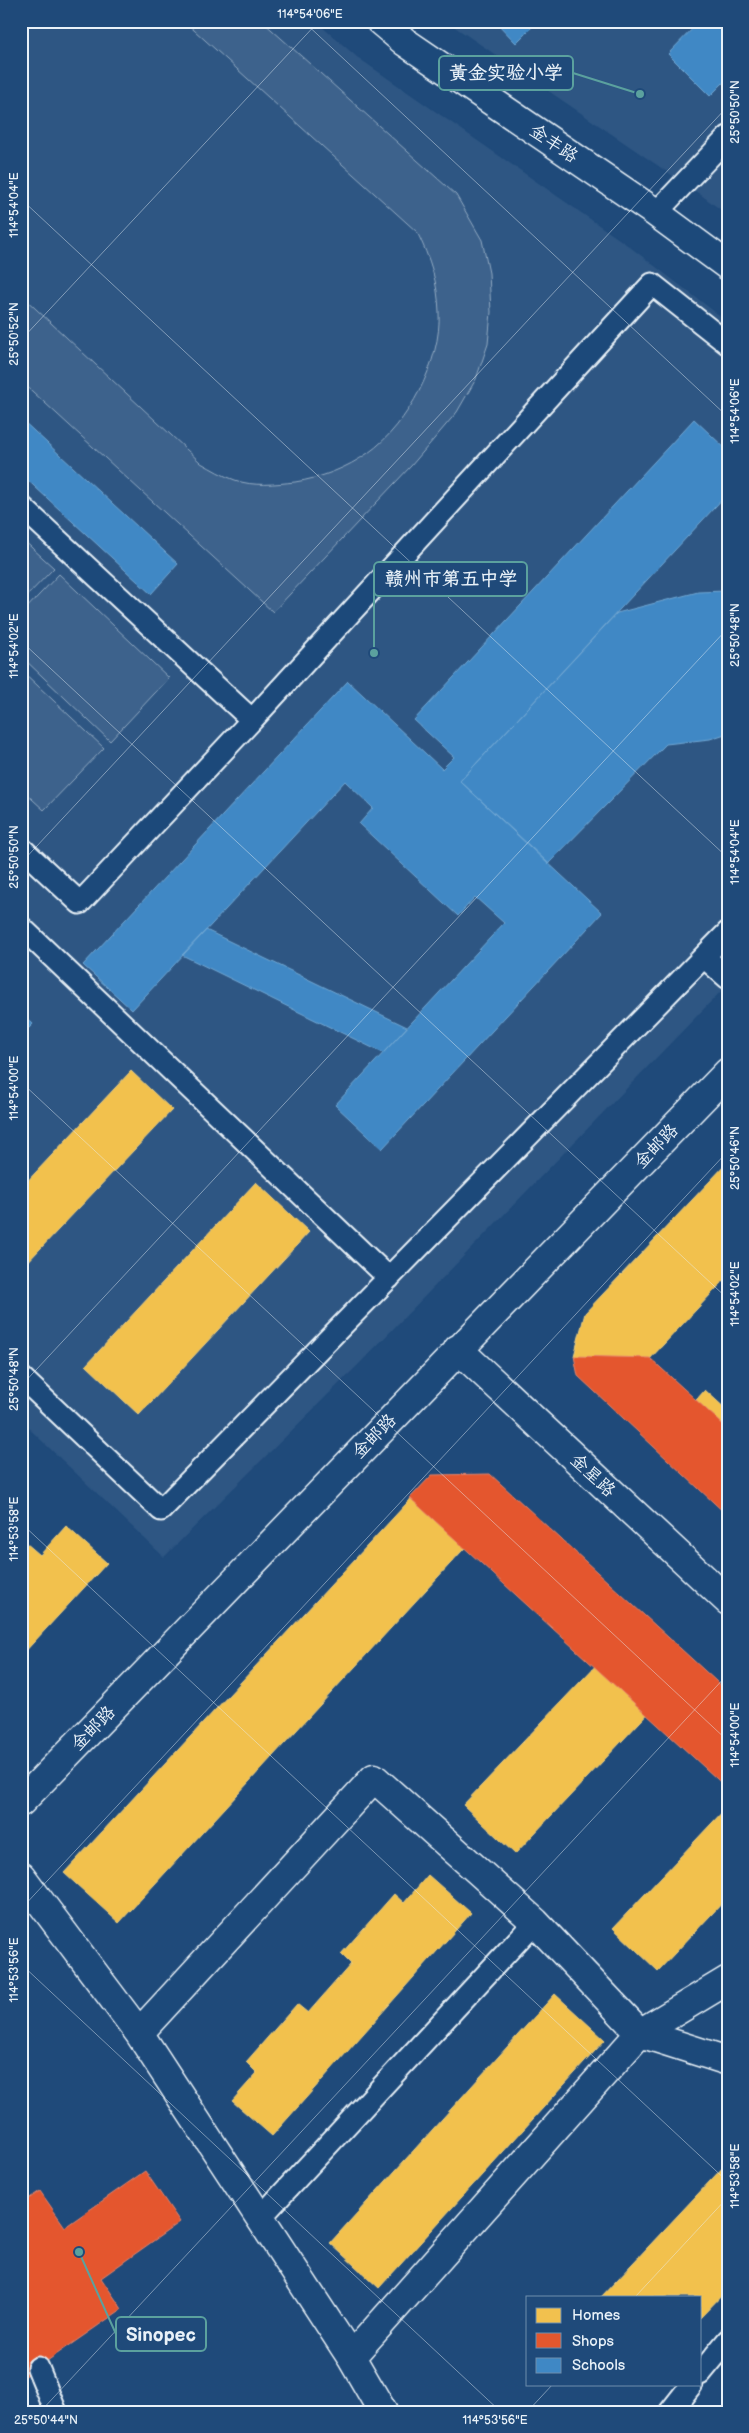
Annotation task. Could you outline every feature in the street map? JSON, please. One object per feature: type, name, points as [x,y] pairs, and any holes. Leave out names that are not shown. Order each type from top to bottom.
[{"type":"street","name":"金丰路","points":[[380,21],[405,42],[656,213],[728,266]]},
{"type":"street","name":"金邮路","points":[[21,1802],[728,1072]]},
{"type":"street","name":"金星路","points":[[458,1349],[728,1601]]},
{"type":"street","points":[[139,2033],[374,1778],[535,1922],[640,2033],[728,2061]]},
{"type":"street","points":[[21,1876],[139,2033],[351,2357],[383,2412]]},
{"type":"street","points":[[351,2357],[640,2033],[728,1980]]},
{"type":"lane","points":[[656,213],[728,137]]},
{"type":"lane","points":[[21,848],[80,903],[252,720],[652,284],[728,344]]},
{"type":"lane","points":[[21,506],[252,720]]},
{"type":"lane","points":[[21,927],[389,1278]]},
{"type":"lane","points":[[21,1377],[162,1510],[728,932]]},
{"type":"lane","points":[[704,957],[728,978]]},
{"type":"lane","points":[[259,2219],[535,1922]]},
{"type":"lane","points":[[702,2372],[728,2340]]},
{"type":"lane","points":[[38,2368],[56,2412]]},
{"type":"lane","points":[[670,2412],[690,2386]]},
{"type":"shaded area","points":[[21,21],[315,21],[357,57],[626,244],[728,322],[728,984],[360,1363],[164,1557],[21,1421]]},
{"type":"shaded area","points":[[184,21],[262,21],[456,195],[482,240],[489,273],[491,312],[488,344],[476,379],[457,412],[411,466],[273,612],[21,381],[21,295],[201,463],[231,478],[257,484],[295,482],[343,468],[368,453],[383,441],[409,409],[420,390],[435,350],[439,312],[437,291],[432,271],[426,251],[417,232]]},
{"type":"shaded area","points":[[446,21],[728,21],[728,215],[701,195]]},
{"type":"shaded area","points":[[21,538],[54,568],[21,602]]},
{"type":"shaded area","points":[[59,574],[169,678],[110,741],[21,656],[21,614]]},
{"type":"shaded area","points":[[21,670],[104,748],[44,810],[21,789]]},
{"type":"building: Homes","points":[[131,1071],[172,1110],[21,1269],[21,1188]]},
{"type":"building: Homes","points":[[728,1162],[728,1276],[615,1396],[574,1356],[585,1313]]},
{"type":"building: Homes","points":[[256,1182],[309,1232],[139,1415],[86,1365]]},
{"type":"building: Homes","points":[[705,1390],[728,1411],[728,1475],[716,1488],[662,1438]]},
{"type":"building: Homes","points":[[419,1490],[473,1539],[119,1923],[64,1873]]},
{"type":"building: Homes","points":[[66,1526],[107,1563],[21,1656],[21,1548],[26,1543],[40,1555]]},
{"type":"building: Homes","points":[[642,1617],[693,1666],[515,1854],[463,1805]]},
{"type":"building: Homes","points":[[728,1806],[728,1897],[658,1971],[613,1928]]},
{"type":"building: Homes","points":[[428,1875],[471,1913],[272,2136],[232,2101],[257,2073],[246,2062],[297,2004],[308,2013],[351,1964],[341,1954],[394,1894],[404,1903]]},
{"type":"building: Homes","points":[[555,1994],[605,2040],[379,2288],[330,2243]]},
{"type":"building: Homes","points":[[728,2162],[728,2289],[702,2316],[702,2296],[602,2296]]},
{"type":"building: Shops","points":[[574,1356],[650,1358],[728,1429],[728,1516],[578,1376]]},
{"type":"building: Shops","points":[[490,1474],[728,1692],[728,1789],[410,1498],[432,1475]]},
{"type":"building: Shops","points":[[145,2171],[180,2222],[101,2278],[122,2309],[21,2379],[21,2204],[40,2191],[65,2227]]},
{"type":"building: Schools","points":[[495,21],[538,21],[516,43]]},
{"type":"building: Schools","points":[[700,21],[728,21],[728,78],[710,96],[668,54]]},
{"type":"building: Schools","points":[[21,419],[178,564],[151,594],[21,474]]},
{"type":"building: Schools","points":[[694,419],[728,451],[728,493],[460,781],[602,913],[382,1149],[335,1105],[504,923],[475,897],[458,916],[359,824],[373,808],[345,781],[132,1010],[83,965],[348,681],[442,769],[454,757],[414,720]]},
{"type":"building: Schools","points":[[728,591],[728,733],[710,739],[666,744],[548,864],[460,781],[617,613],[698,592]]},
{"type":"building: Schools","points":[[206,930],[407,1027],[383,1053],[182,955]]},
{"type":"building: Schools","points":[[21,1013],[33,1024],[21,1036]]},
{"type":"place","name":"黄金实验小学","points":[[640,94]]},
{"type":"place","name":"赣州市第五中学","points":[[374,653]]},
{"type":"place","name":"Sinopec","points":[[79,2252]]}]
